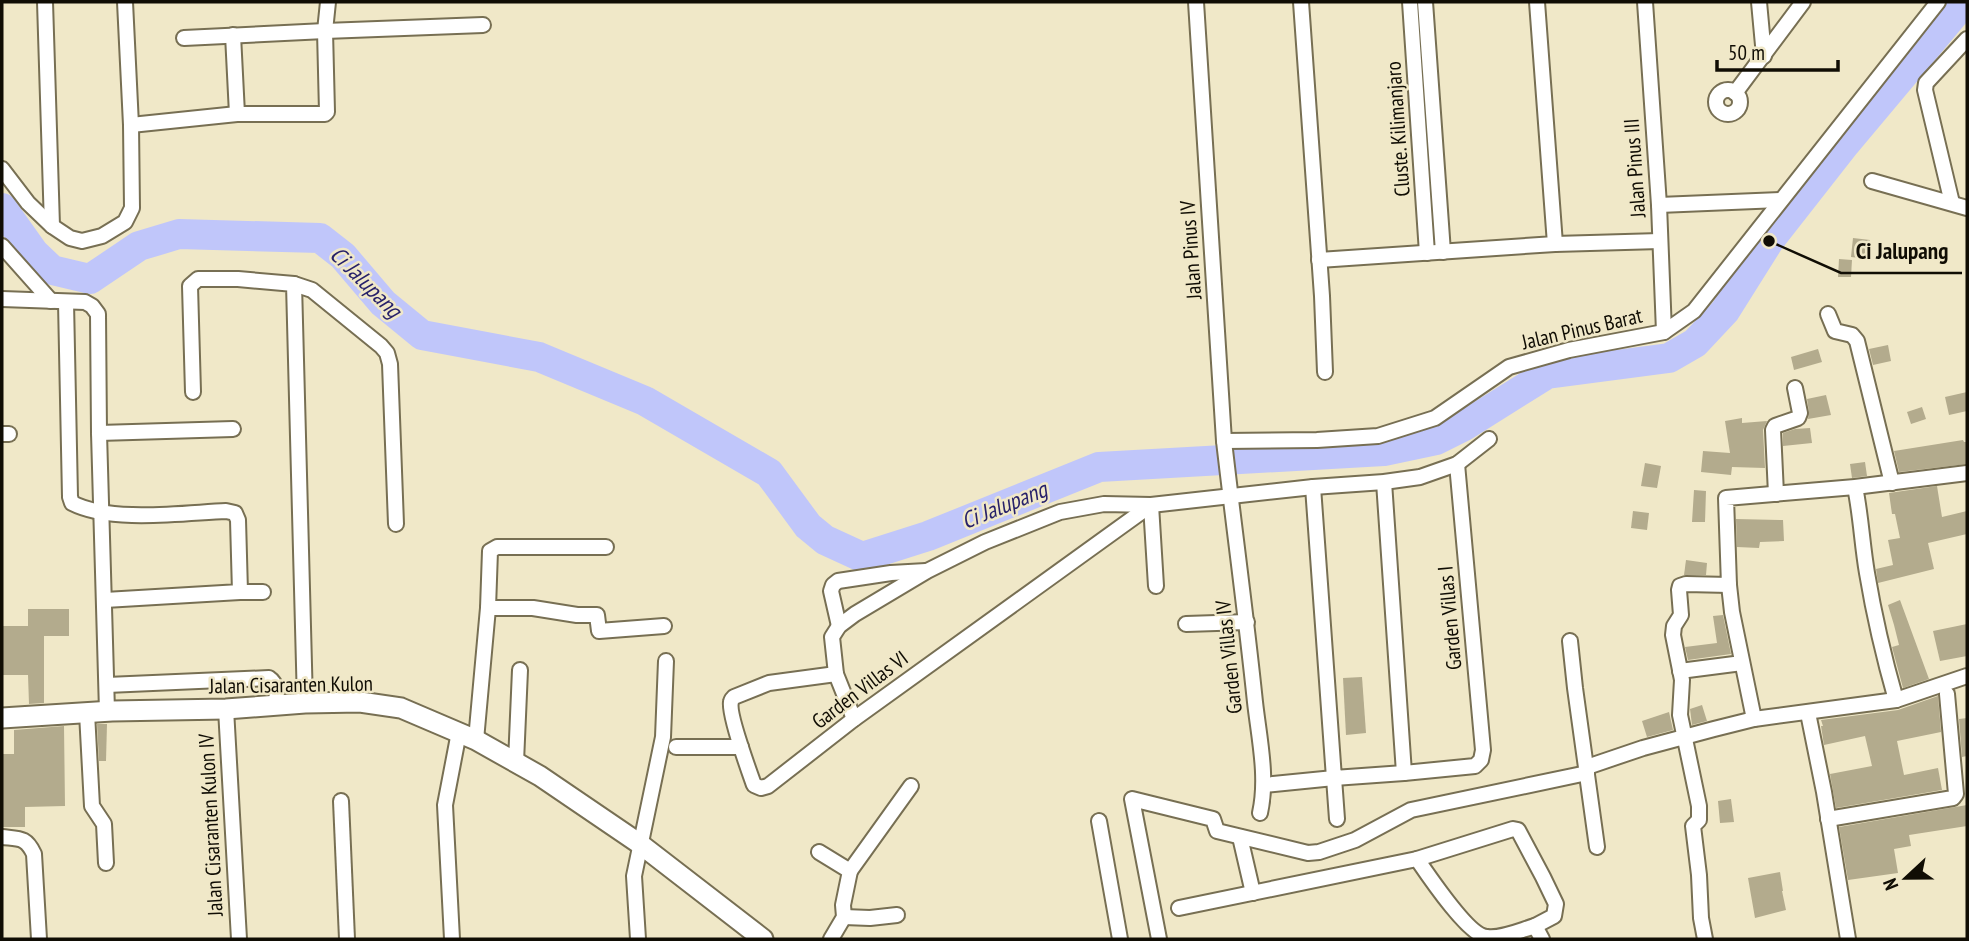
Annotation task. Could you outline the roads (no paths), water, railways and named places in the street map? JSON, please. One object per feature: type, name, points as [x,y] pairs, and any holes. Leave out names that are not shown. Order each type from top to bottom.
[{"type":"main road","name":"Jalan Cisaranten Kulon","points":[[2,718],[305,703],[360,702],[401,708],[467,736],[540,776],[640,844],[763,939]]},
{"type":"street","points":[[45,2],[52,226]]},
{"type":"street","points":[[2,169],[28,203],[52,226],[70,238],[82,241],[102,236],[125,222],[132,208],[125,2]]},
{"type":"street","points":[[131,125],[237,114],[327,113],[325,31],[328,2]]},
{"type":"street","name":"Jalan Pinus IV","points":[[1195,2],[1229,491]]},
{"type":"street","points":[[1301,2],[1325,372]]},
{"type":"street","name":"Cluste. Kilimanjaro","points":[[1410,2],[1427,253]]},
{"type":"street","name":"Cluste. Kilimanjaro","points":[[1425,2],[1443,252]]},
{"type":"street","points":[[1537,2],[1555,244]]},
{"type":"street","name":"Jalan Pinus III","points":[[1644,2],[1659,205],[1664,332]]},
{"type":"street","points":[[1759,2],[1764,56]]},
{"type":"street","points":[[1735,93],[1803,2]]},
{"type":"street","name":"Jalan Pinus Barat","points":[[1224,445],[1378,436],[1435,418],[1509,367],[1569,350],[1664,332],[1694,311],[1938,2]]},
{"type":"street","points":[[184,38],[483,25]]},
{"type":"street","points":[[233,35],[237,114]]},
{"type":"street","points":[[1952,203],[1925,90],[1926,83],[1967,39]]},
{"type":"street","points":[[1872,181],[1967,208]]},
{"type":"street","points":[[1659,205],[1781,200]]},
{"type":"street","points":[[1319,260],[1555,244],[1660,242]]},
{"type":"street","points":[[2,246],[59,301],[72,503],[102,514],[235,513],[238,520],[240,592]]},
{"type":"street","points":[[193,392],[190,286],[193,282],[198,279],[238,279],[294,284],[312,290],[387,353],[390,364],[396,524]]},
{"type":"street","points":[[294,284],[305,703]]},
{"type":"street","points":[[2,299],[85,302],[98,314],[107,711]]},
{"type":"street","points":[[1828,314],[1835,331],[1852,335],[1857,341],[1892,483]]},
{"type":"street","points":[[1776,494],[1773,430],[1775,426],[1798,418],[1800,413],[1795,388]]},
{"type":"street","points":[[99,433],[233,429]]},
{"type":"street","points":[[854,719],[836,674],[832,637],[839,626],[927,571],[985,542],[1060,512],[1104,504],[1150,505],[1229,491],[1384,482],[1420,477],[1457,464],[1489,439]]},
{"type":"street","name":"Garden Villas I","points":[[1404,773],[1475,766],[1481,760],[1483,750],[1457,464]]},
{"type":"street","points":[[1754,719],[1731,612],[1726,498],[1855,487],[1967,473]]},
{"type":"street","points":[[1264,785],[1404,773],[1384,482]]},
{"type":"street","points":[[1313,487],[1337,818]]},
{"type":"street","points":[[1855,487],[1867,573],[1896,700]]},
{"type":"street","name":"Garden Villas IV","points":[[1229,491],[1247,622],[1264,785],[1260,813]]},
{"type":"street","points":[[1150,505],[1156,586]]},
{"type":"street","name":"Garden Villas VI","points":[[836,674],[769,683],[734,697],[731,709],[754,785],[761,788],[768,786],[854,719],[1150,505]]},
{"type":"street","points":[[452,939],[446,805],[467,736],[488,608],[489,551],[493,548],[606,547]]},
{"type":"street","points":[[839,626],[831,591],[838,581],[927,571]]},
{"type":"street","points":[[1705,939],[1693,826],[1699,820],[1680,715],[1682,680],[1673,635],[1674,626],[1682,615],[1680,586],[1729,585]]},
{"type":"street","points":[[105,600],[263,592]]},
{"type":"street","points":[[488,608],[533,608],[577,615],[597,615],[599,631],[664,626]]},
{"type":"street","points":[[1186,624],[1247,622]]},
{"type":"street","points":[[1570,640],[1597,847]]},
{"type":"street","points":[[638,939],[634,876],[663,737],[666,661]]},
{"type":"street","points":[[1680,671],[1742,663]]},
{"type":"street","points":[[516,762],[520,670]]},
{"type":"street","points":[[1159,939],[1132,799],[1213,819],[1217,831],[1308,853],[1319,852],[1355,840],[1411,810],[1587,770],[1643,748],[1754,719],[1896,700],[1967,676]]},
{"type":"street","points":[[107,685],[269,678],[276,687],[276,705]]},
{"type":"street","points":[[1828,819],[1953,798],[1961,770],[1947,700]]},
{"type":"street","name":"Jalan Cisaranten Kulon IV","points":[[226,709],[239,939]]},
{"type":"street","points":[[87,713],[92,806],[104,824],[106,863]]},
{"type":"street","points":[[1808,713],[1848,939]]},
{"type":"street","points":[[676,747],[741,747]]},
{"type":"street","points":[[831,939],[844,917],[843,905],[850,871],[911,786]]},
{"type":"street","points":[[341,801],[347,939]]},
{"type":"street","points":[[1099,821],[1120,939]]},
{"type":"street","points":[[1179,908],[1417,859],[1513,829],[1518,830],[1544,877],[1556,904],[1554,916],[1539,932],[1480,936],[1453,909],[1417,859]]},
{"type":"street","points":[[2,837],[22,839],[29,844],[34,854],[39,939]]},
{"type":"street","points":[[1240,837],[1253,893]]},
{"type":"street","points":[[819,852],[850,871]]},
{"type":"street","points":[[844,917],[897,915]]},
{"type":"waterway","name":"Ci Jalupang","points":[[2,208],[34,253],[52,270],[90,279],[139,246],[179,234],[320,238],[343,256],[383,303],[422,335],[539,357],[645,401],[769,473],[808,526],[825,540],[862,557],[928,536],[1099,467],[1384,451],[1436,440],[1464,426],[1547,374],[1669,358],[1695,343],[1725,311],[1769,241],[1845,144],[1964,2]]},
{"type":"place","name":"Ci Jalupang","points":[[1769,241]]}]
